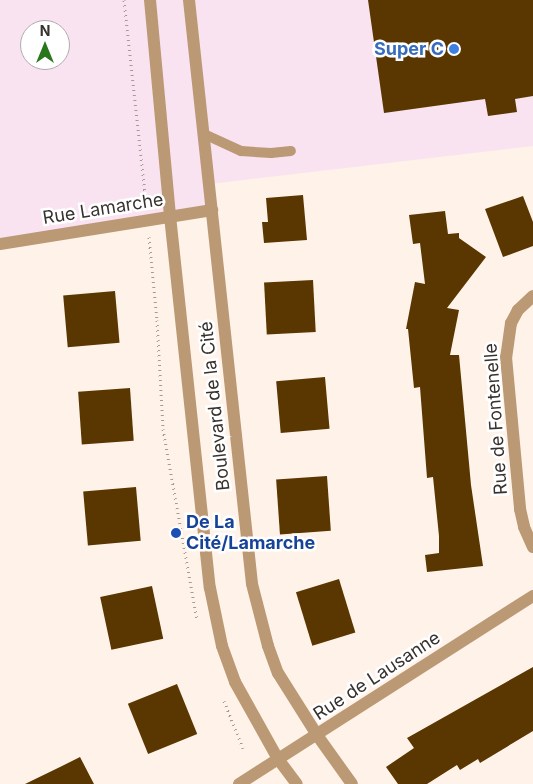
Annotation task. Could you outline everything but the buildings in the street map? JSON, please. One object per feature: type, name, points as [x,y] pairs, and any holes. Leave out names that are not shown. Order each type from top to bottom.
[{"type":"street","name":"Boulevard de la Cité","points":[[150,0],[170,216],[210,588],[222,646],[232,674],[248,707],[278,759],[297,784]]},
{"type":"street","name":"Boulevard de la Cité","points":[[189,0],[252,584],[268,646],[278,673],[317,735],[352,784]]},
{"type":"street","name":"Rue Lamarche","points":[[0,244],[212,210]]},
{"type":"street","name":"Rue de Fontenelle","points":[[533,296],[518,310],[510,323],[506,356],[520,509],[524,527],[533,547]]},
{"type":"street","name":"Rue de Lausanne","points":[[239,784],[533,596]]},
{"type":"lane","points":[[204,134],[241,151],[271,153],[291,151]]},
{"type":"path","points":[[124,0],[157,320],[163,429],[194,611],[199,627]]},
{"type":"path","points":[[221,693],[243,748]]},
{"type":"shaded area","points":[[0,0],[533,0],[533,146],[210,184],[212,210],[0,244]]},
{"type":"place","name":"Super C","points":[[454,49]]},
{"type":"place","name":"De La Cité/Lamarche","points":[[176,533]]}]
